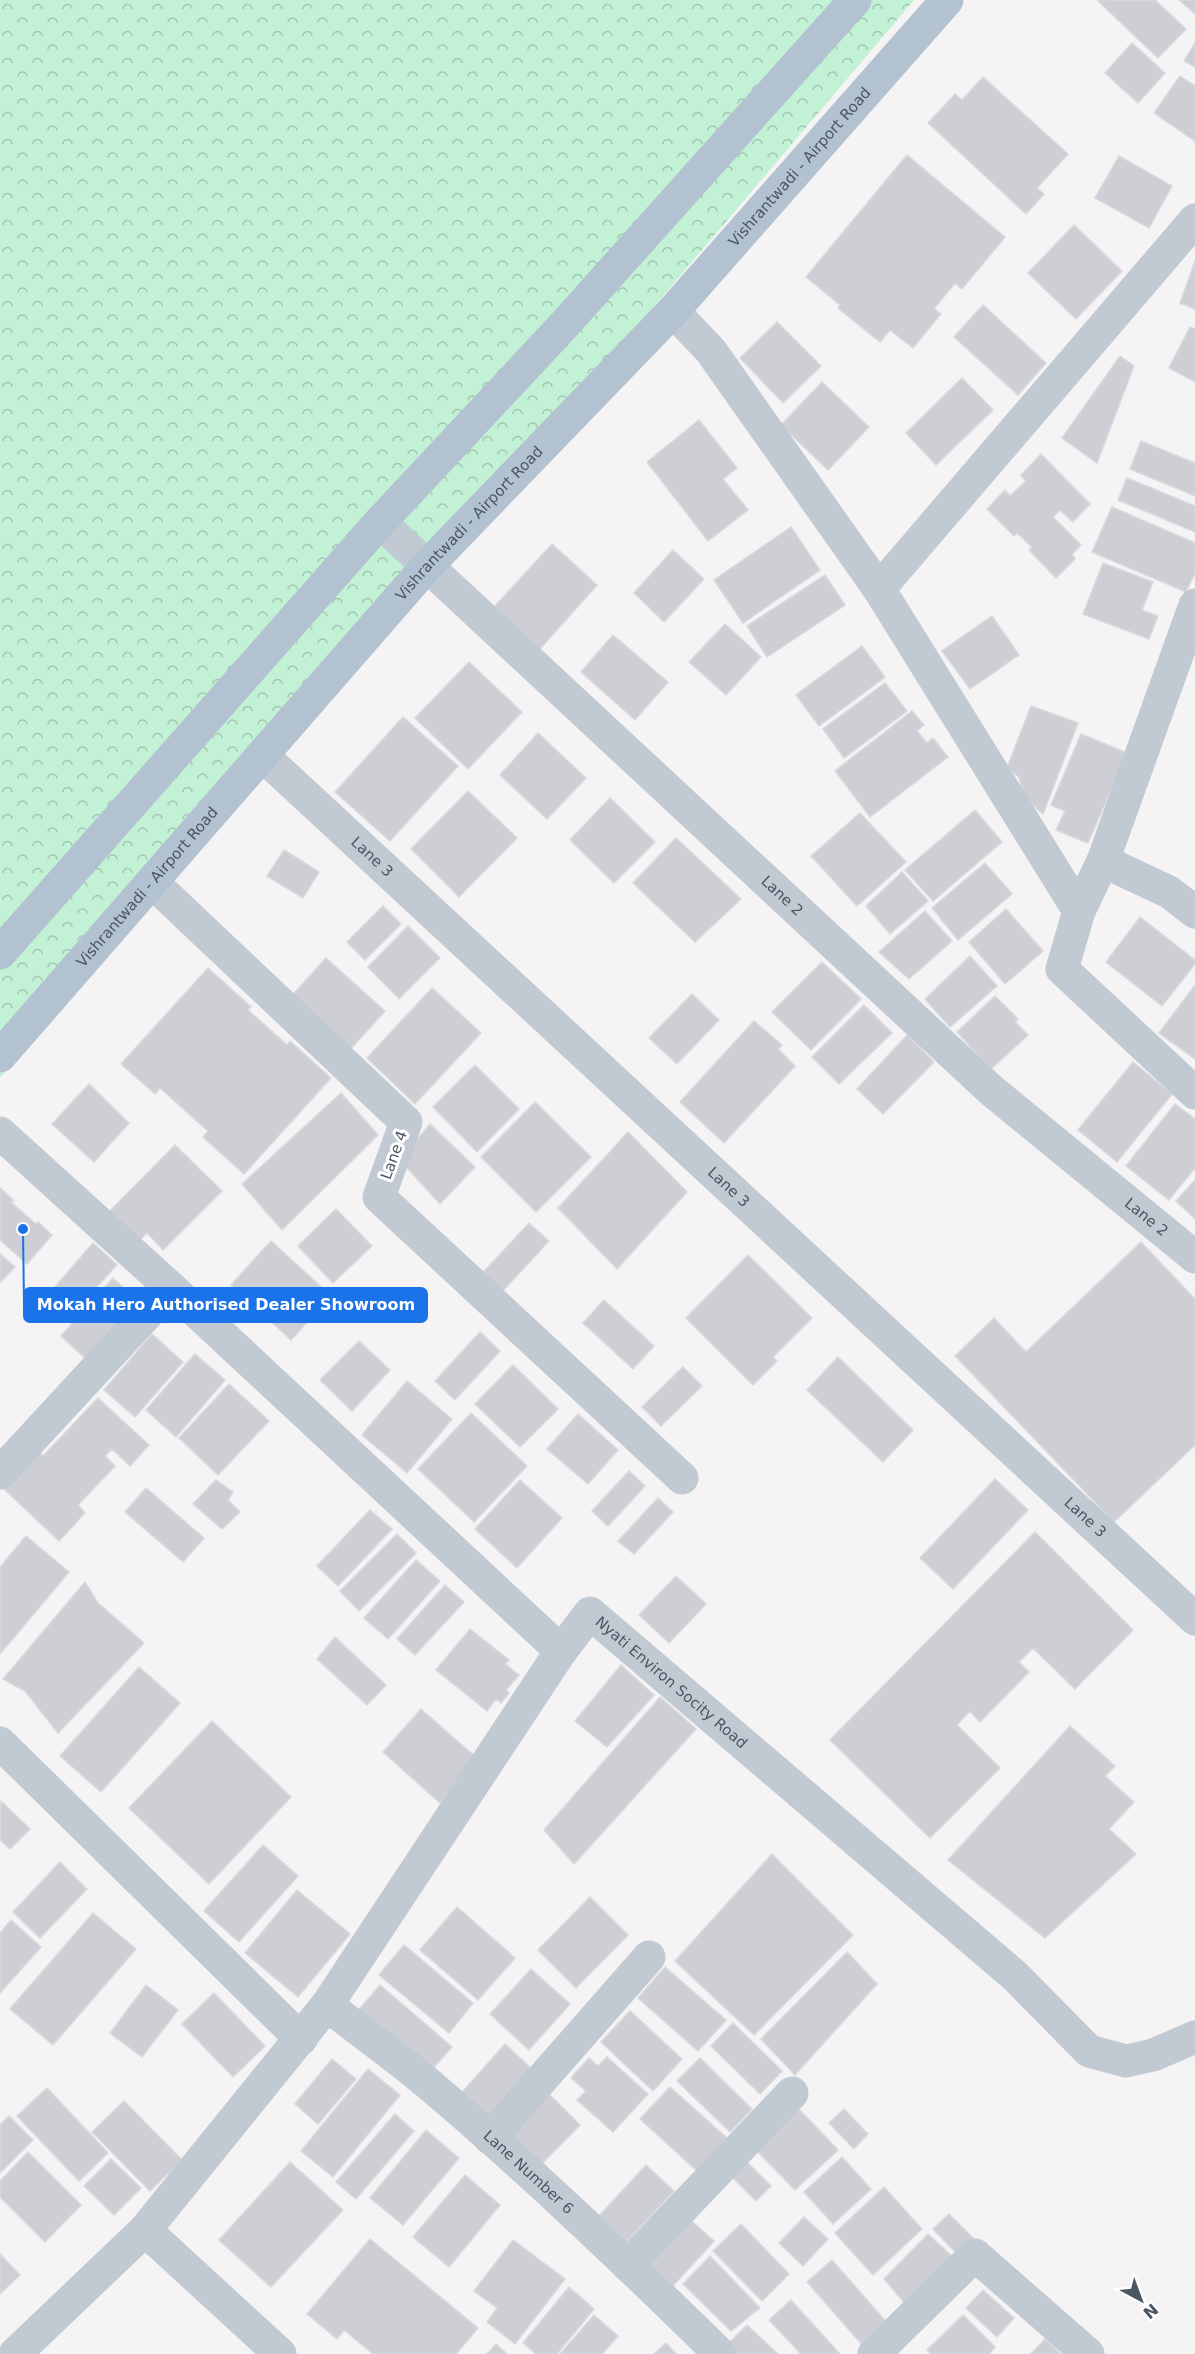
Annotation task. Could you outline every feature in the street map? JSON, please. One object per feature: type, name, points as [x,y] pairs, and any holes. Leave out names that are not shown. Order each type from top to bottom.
[{"type":"main road","points":[[0,953],[380,522],[580,308],[855,0]]},
{"type":"main road","name":"Vishrantwadi - Airport Road","points":[[0,1056],[427,566],[673,311],[947,0]]},
{"type":"street","points":[[879,589],[1195,220]]},
{"type":"street","points":[[673,311],[711,351],[879,589],[1079,911]]},
{"type":"street","name":"Lane 2","points":[[380,522],[990,1090],[1195,1257]]},
{"type":"street","points":[[1195,605],[1103,861],[1079,911],[1062,969],[1195,1093]]},
{"type":"street","name":"Lane 3","points":[[262,755],[1195,1619]]},
{"type":"street","points":[[1103,861],[1169,892],[1195,912]]},
{"type":"street","name":"Lane 4","points":[[152,882],[406,1122],[379,1197],[682,1478]]},
{"type":"street","points":[[0,1133],[171,1288],[561,1651],[327,2005],[145,2230],[15,2354]]},
{"type":"street","points":[[0,1473],[171,1288]]},
{"type":"street","name":"Nyati Environ Socity Road","points":[[561,1651],[590,1613],[1015,1976],[1089,2051],[1126,2061],[1153,2055],[1195,2037]]},
{"type":"street","points":[[0,1743],[301,2038]]},
{"type":"street","points":[[490,2138],[649,1957]]},
{"type":"street","name":"Lane Number 6","points":[[327,2005],[429,2084],[490,2138],[628,2265],[720,2354]]},
{"type":"street","points":[[628,2265],[792,2093]]},
{"type":"street","points":[[145,2230],[280,2354]]},
{"type":"street","points":[[874,2354],[975,2255],[1088,2354]]},
{"type":"green space","points":[[0,0],[914,0],[0,1078]]},
{"type":"building","points":[[1155,0],[1186,29],[1158,58],[1098,1]]},
{"type":"building","points":[[1179,0],[1195,0],[1195,14]]},
{"type":"building","points":[[1132,43],[1165,73],[1138,103],[1105,73]]},
{"type":"building","points":[[1195,43],[1195,67],[1184,61]]},
{"type":"building","points":[[1180,76],[1195,86],[1195,141],[1154,113]]},
{"type":"building","points":[[983,77],[1068,154],[1037,188],[1044,194],[1026,214],[928,123],[955,94],[962,100]]},
{"type":"building","points":[[907,155],[1005,237],[962,289],[955,283],[934,309],[941,314],[913,348],[890,330],[880,342],[838,308],[840,305],[806,277]]},
{"type":"building","points":[[1119,156],[1172,186],[1149,228],[1095,198]]},
{"type":"building","points":[[1074,225],[1122,271],[1076,319],[1028,273]]},
{"type":"building","points":[[1195,261],[1195,309],[1180,303]]},
{"type":"building","points":[[983,305],[1046,363],[1018,395],[954,337]]},
{"type":"building","points":[[777,322],[821,366],[783,403],[740,358]]},
{"type":"building","points":[[1190,327],[1195,329],[1195,382],[1169,368]]},
{"type":"building","points":[[1120,356],[1134,366],[1097,463],[1062,438]]},
{"type":"building","points":[[962,378],[993,410],[936,465],[906,433]]},
{"type":"building","points":[[822,382],[869,427],[828,470],[781,425]]},
{"type":"building","points":[[699,420],[737,468],[723,479],[748,510],[708,541],[647,462]]},
{"type":"building","points":[[1141,441],[1195,463],[1195,496],[1130,469]]},
{"type":"building","points":[[1041,454],[1090,504],[1073,522],[1060,510],[1053,517],[1081,545],[1072,554],[1075,559],[1056,578],[1029,550],[1032,547],[1017,533],[1014,536],[987,509],[1005,490],[1010,496],[1026,481],[1021,475]]},
{"type":"building","points":[[1127,478],[1195,506],[1195,532],[1118,500]]},
{"type":"building","points":[[1112,507],[1195,543],[1195,573],[1186,592],[1092,552]]},
{"type":"building","points":[[791,527],[820,570],[743,623],[714,580]]},
{"type":"building","points":[[552,544],[597,585],[540,649],[494,607]]},
{"type":"building","points":[[673,550],[704,579],[664,622],[634,593]]},
{"type":"building","points":[[1103,563],[1153,582],[1142,610],[1158,616],[1149,639],[1083,614]]},
{"type":"building","points":[[825,575],[845,605],[767,657],[747,626]]},
{"type":"building","points":[[992,616],[1019,655],[970,689],[942,651]]},
{"type":"building","points":[[725,624],[761,657],[726,695],[689,662]]},
{"type":"building","points":[[613,635],[668,682],[635,720],[581,672]]},
{"type":"building","points":[[862,646],[885,677],[819,726],[796,695]]},
{"type":"building","points":[[469,662],[522,712],[468,769],[415,718]]},
{"type":"building","points":[[885,683],[907,711],[844,758],[823,729]]},
{"type":"building","points":[[1031,706],[1078,723],[1043,814],[1024,797],[1019,777],[1007,768]]},
{"type":"building","points":[[912,711],[924,725],[917,731],[927,743],[933,738],[948,757],[870,817],[835,771]]},
{"type":"building","points":[[403,717],[458,766],[390,841],[335,792]]},
{"type":"building","points":[[538,733],[586,778],[547,819],[500,775]]},
{"type":"building","points":[[1081,734],[1127,753],[1088,843],[1056,830],[1065,811],[1051,805]]},
{"type":"building","points":[[468,791],[517,838],[459,897],[411,849]]},
{"type":"building","points":[[610,798],[655,842],[614,883],[570,840]]},
{"type":"building","points":[[975,810],[1002,842],[933,901],[905,870]]},
{"type":"building","points":[[860,813],[906,862],[857,906],[811,856]]},
{"type":"building","points":[[676,838],[741,899],[695,942],[633,883]]},
{"type":"building","points":[[284,850],[319,872],[303,898],[267,876]]},
{"type":"building","points":[[985,863],[1012,894],[958,940],[932,908]]},
{"type":"building","points":[[902,872],[928,901],[890,934],[866,906]]},
{"type":"building","points":[[383,906],[401,924],[365,960],[347,942]]},
{"type":"building","points":[[1006,909],[1043,951],[1005,984],[969,942]]},
{"type":"building","points":[[925,911],[952,941],[909,979],[879,952]]},
{"type":"building","points":[[1140,917],[1195,960],[1195,964],[1162,1006],[1106,962]]},
{"type":"building","points":[[408,926],[440,958],[399,999],[368,967]]},
{"type":"building","points":[[970,956],[997,986],[950,1027],[925,999]]},
{"type":"building","points":[[326,958],[385,1011],[346,1054],[288,1000]]},
{"type":"building","points":[[822,962],[861,999],[811,1050],[772,1012]]},
{"type":"building","points":[[208,968],[251,1007],[248,1010],[287,1045],[290,1041],[331,1078],[244,1174],[203,1137],[208,1131],[160,1088],[155,1094],[121,1064]]},
{"type":"building","points":[[1195,985],[1195,1059],[1159,1033]]},
{"type":"building","points":[[432,988],[481,1033],[415,1104],[367,1058]]},
{"type":"building","points":[[692,994],[719,1020],[677,1064],[649,1038]]},
{"type":"building","points":[[995,996],[1018,1019],[1015,1022],[1028,1035],[991,1069],[957,1032]]},
{"type":"building","points":[[864,1005],[892,1033],[839,1084],[812,1057]]},
{"type":"building","points":[[754,1021],[782,1045],[778,1049],[795,1066],[724,1143],[680,1102]]},
{"type":"building","points":[[907,1035],[934,1062],[883,1114],[857,1089]]},
{"type":"building","points":[[1133,1062],[1172,1094],[1117,1162],[1078,1130]]},
{"type":"building","points":[[475,1065],[519,1109],[477,1152],[433,1107]]},
{"type":"building","points":[[89,1084],[129,1123],[94,1162],[52,1124]]},
{"type":"building","points":[[341,1093],[378,1135],[282,1230],[242,1184]]},
{"type":"building","points":[[535,1102],[591,1157],[536,1212],[481,1157]]},
{"type":"building","points":[[1175,1104],[1195,1119],[1195,1168],[1169,1200],[1126,1166]]},
{"type":"building","points":[[430,1124],[475,1167],[440,1204],[400,1160]]},
{"type":"building","points":[[628,1132],[687,1192],[617,1269],[558,1208]]},
{"type":"building","points":[[175,1145],[222,1191],[163,1250],[147,1233],[135,1245],[105,1216]]},
{"type":"building","points":[[1195,1180],[1195,1219],[1176,1201]]},
{"type":"building","points":[[0,1188],[14,1201],[11,1202],[52,1235],[27,1264],[0,1240]]},
{"type":"building","points":[[336,1209],[372,1246],[333,1283],[298,1246]]},
{"type":"building","points":[[529,1223],[549,1241],[497,1297],[477,1279]]},
{"type":"building","points":[[271,1241],[331,1296],[291,1340],[231,1285]]},
{"type":"building","points":[[1141,1242],[1195,1299],[1195,1445],[1114,1522],[955,1356],[994,1318],[1026,1352]]},
{"type":"building","points":[[93,1243],[117,1265],[64,1322],[41,1303]]},
{"type":"building","points":[[0,1254],[15,1267],[0,1283]]},
{"type":"building","points":[[748,1255],[812,1318],[773,1357],[777,1361],[753,1385],[686,1318]]},
{"type":"building","points":[[113,1278],[140,1303],[87,1360],[61,1336]]},
{"type":"building","points":[[604,1300],[654,1346],[633,1369],[583,1323]]},
{"type":"building","points":[[480,1332],[500,1351],[455,1400],[435,1381]]},
{"type":"building","points":[[152,1334],[183,1362],[135,1417],[104,1390]]},
{"type":"building","points":[[359,1341],[390,1370],[352,1411],[320,1380]]},
{"type":"building","points":[[195,1354],[225,1380],[176,1437],[146,1410]]},
{"type":"building","points":[[838,1357],[913,1430],[883,1462],[807,1390]]},
{"type":"building","points":[[513,1365],[558,1409],[520,1447],[475,1404]]},
{"type":"building","points":[[683,1367],[702,1386],[661,1426],[642,1407]]},
{"type":"building","points":[[407,1381],[452,1419],[407,1473],[362,1435]]},
{"type":"building","points":[[229,1384],[269,1421],[218,1475],[179,1438]]},
{"type":"building","points":[[98,1398],[149,1445],[130,1466],[112,1449],[105,1456],[115,1466],[78,1505],[85,1513],[59,1541],[1,1486],[36,1449],[43,1456]]},
{"type":"building","points":[[471,1413],[527,1466],[474,1522],[418,1469]]},
{"type":"building","points":[[578,1414],[618,1450],[588,1484],[547,1449]]},
{"type":"building","points":[[629,1471],[645,1486],[608,1526],[592,1511]]},
{"type":"building","points":[[995,1479],[1028,1510],[953,1589],[920,1558]]},
{"type":"building","points":[[216,1480],[233,1492],[228,1500],[240,1512],[222,1529],[193,1504]]},
{"type":"building","points":[[520,1480],[562,1518],[517,1568],[475,1529]]},
{"type":"building","points":[[146,1488],[204,1538],[183,1562],[125,1512]]},
{"type":"building","points":[[658,1498],[673,1512],[634,1554],[618,1541]]},
{"type":"building","points":[[370,1510],[392,1529],[338,1586],[317,1566]]},
{"type":"building","points":[[1035,1532],[1133,1630],[1075,1689],[1033,1648],[1019,1662],[1029,1672],[980,1722],[970,1711],[957,1725],[1000,1768],[930,1838],[830,1740]]},
{"type":"building","points":[[397,1534],[416,1553],[359,1611],[340,1591]]},
{"type":"building","points":[[26,1536],[69,1572],[0,1654],[0,1567]]},
{"type":"building","points":[[416,1560],[440,1581],[388,1639],[364,1618]]},
{"type":"building","points":[[676,1576],[706,1604],[669,1643],[639,1615]]},
{"type":"building","points":[[85,1582],[98,1603],[144,1643],[58,1733],[25,1691],[3,1679]]},
{"type":"building","points":[[445,1585],[464,1602],[415,1655],[397,1639]]},
{"type":"building","points":[[470,1629],[509,1660],[505,1664],[519,1675],[506,1690],[509,1693],[501,1703],[496,1699],[487,1711],[436,1670]]},
{"type":"building","points":[[335,1637],[386,1685],[367,1705],[317,1659]]},
{"type":"building","points":[[621,1665],[654,1695],[607,1747],[575,1721]]},
{"type":"building","points":[[139,1667],[180,1703],[101,1792],[60,1756]]},
{"type":"building","points":[[660,1697],[696,1729],[574,1864],[544,1830]]},
{"type":"building","points":[[421,1709],[479,1760],[440,1803],[383,1752]]},
{"type":"building","points":[[212,1721],[291,1797],[209,1884],[129,1808]]},
{"type":"building","points":[[1070,1726],[1115,1766],[1105,1776],[1134,1802],[1109,1829],[1136,1854],[1045,1938],[948,1860]]},
{"type":"building","points":[[1,1801],[30,1829],[10,1849],[0,1840]]},
{"type":"building","points":[[263,1845],[298,1876],[239,1942],[204,1911]]},
{"type":"building","points":[[772,1854],[853,1935],[754,2035],[675,1961]]},
{"type":"building","points":[[60,1862],[87,1889],[40,1938],[13,1912]]},
{"type":"building","points":[[297,1890],[350,1934],[298,1997],[245,1953]]},
{"type":"building","points":[[590,1897],[628,1935],[576,1988],[538,1950]]},
{"type":"building","points":[[457,1907],[515,1958],[478,2000],[420,1950]]},
{"type":"building","points":[[93,1913],[136,1949],[53,2045],[10,2009]]},
{"type":"building","points":[[11,1920],[41,1947],[0,1993],[0,1933]]},
{"type":"building","points":[[404,1945],[473,2003],[449,2033],[379,1975]]},
{"type":"building","points":[[847,1952],[877,1984],[795,2075],[761,2039]]},
{"type":"building","points":[[665,1967],[726,2020],[698,2051],[638,1998]]},
{"type":"building","points":[[531,1969],[570,2004],[529,2050],[490,2014]]},
{"type":"building","points":[[146,1985],[178,2010],[142,2057],[110,2033]]},
{"type":"building","points":[[380,1985],[452,2047],[428,2074],[356,2013]]},
{"type":"building","points":[[214,1993],[265,2046],[233,2077],[182,2024]]},
{"type":"building","points":[[630,2011],[682,2059],[653,2091],[601,2042]]},
{"type":"building","points":[[733,2023],[782,2071],[760,2094],[711,2046]]},
{"type":"building","points":[[505,2044],[537,2074],[488,2128],[456,2099]]},
{"type":"building","points":[[607,2057],[648,2094],[613,2132],[577,2100],[586,2091],[571,2078],[589,2058],[598,2066]]},
{"type":"building","points":[[700,2058],[752,2109],[730,2132],[677,2081]]},
{"type":"building","points":[[332,2059],[356,2079],[318,2124],[295,2104]]},
{"type":"building","points":[[368,2069],[400,2095],[333,2177],[301,2151]]},
{"type":"building","points":[[670,2087],[727,2138],[697,2171],[640,2119]]},
{"type":"building","points":[[47,2088],[108,2153],[79,2181],[17,2116]]},
{"type":"building","points":[[548,2093],[580,2125],[538,2168],[505,2136]]},
{"type":"building","points":[[124,2101],[182,2160],[150,2191],[92,2132]]},
{"type":"building","points":[[798,2108],[838,2150],[795,2190],[755,2149]]},
{"type":"building","points":[[844,2109],[868,2134],[854,2149],[829,2123]]},
{"type":"building","points":[[395,2114],[414,2131],[356,2199],[336,2182]]},
{"type":"building","points":[[9,2116],[33,2140],[0,2173],[0,2125]]},
{"type":"building","points":[[426,2130],[459,2158],[403,2225],[370,2198]]},
{"type":"building","points":[[28,2152],[81,2205],[45,2242],[0,2197],[0,2181]]},
{"type":"building","points":[[842,2157],[871,2189],[833,2224],[804,2192]]},
{"type":"building","points":[[111,2159],[141,2188],[114,2215],[84,2186]]},
{"type":"building","points":[[745,2160],[771,2186],[756,2201],[730,2175]]},
{"type":"building","points":[[290,2162],[343,2210],[271,2287],[219,2240]]},
{"type":"building","points":[[646,2165],[674,2191],[627,2241],[599,2216]]},
{"type":"building","points":[[465,2175],[500,2205],[449,2267],[413,2237]]},
{"type":"building","points":[[884,2187],[922,2229],[873,2275],[835,2233]]},
{"type":"building","points":[[949,2214],[977,2242],[960,2257],[933,2229]]},
{"type":"building","points":[[804,2217],[828,2239],[803,2266],[779,2243]]},
{"type":"building","points":[[688,2218],[714,2241],[673,2286],[647,2262]]},
{"type":"building","points":[[741,2224],[789,2274],[762,2301],[713,2251]]},
{"type":"building","points":[[928,2234],[957,2261],[908,2307],[884,2279]]},
{"type":"building","points":[[370,2239],[478,2328],[456,2354],[373,2354],[344,2330],[337,2339],[307,2314]]},
{"type":"building","points":[[513,2240],[565,2279],[515,2344],[487,2322],[497,2308],[474,2291]]},
{"type":"building","points":[[0,2254],[20,2275],[0,2294]]},
{"type":"building","points":[[710,2256],[760,2308],[731,2331],[683,2284]]},
{"type":"building","points":[[832,2260],[889,2325],[864,2347],[807,2282]]},
{"type":"building","points":[[569,2287],[594,2309],[557,2354],[536,2354],[523,2343]]},
{"type":"building","points":[[983,2290],[1014,2318],[997,2337],[966,2308]]},
{"type":"building","points":[[791,2300],[840,2354],[801,2354],[769,2320]]},
{"type":"building","points":[[594,2315],[618,2336],[602,2354],[560,2354]]},
{"type":"building","points":[[963,2315],[995,2347],[989,2354],[931,2354],[927,2350]]},
{"type":"building","points":[[747,2325],[778,2354],[725,2354],[722,2350]]},
{"type":"building","points":[[1045,2339],[1061,2354],[1031,2354]]},
{"type":"building","points":[[666,2343],[676,2354],[654,2354]]},
{"type":"building","points":[[496,2344],[507,2354],[487,2354]]},
{"type":"place","name":"Mokah Hero Authorised Dealer Showroom","points":[[23,1229]]}]
